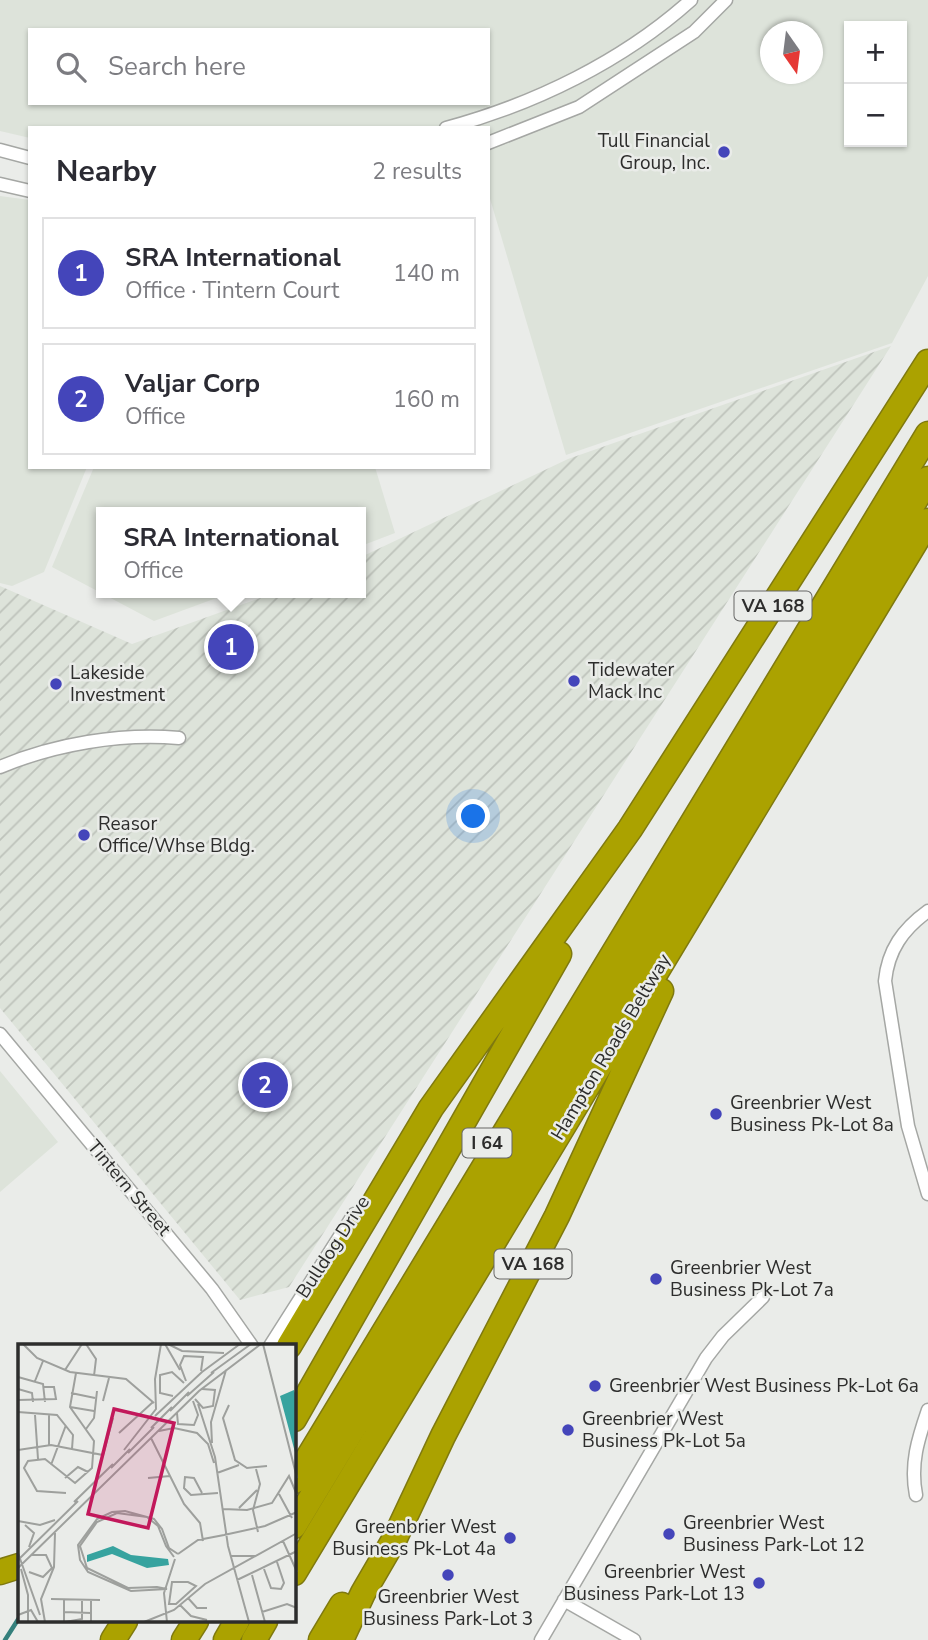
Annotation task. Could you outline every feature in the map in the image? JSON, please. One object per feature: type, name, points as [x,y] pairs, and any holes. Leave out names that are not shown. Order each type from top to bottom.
[{"type":"highway","name":"VA 168","points":[[290,1344],[431,1108],[631,829],[928,362]]},
{"type":"highway","name":"I 64","points":[[296,1457],[928,417]]},
{"type":"highway","points":[[296,1478],[928,434]]},
{"type":"highway","points":[[296,1523],[928,479]]},
{"type":"highway","name":"Hampton Roads Beltway","points":[[296,1570],[928,521]]},
{"type":"highway","points":[[296,1415],[631,829]]},
{"type":"highway","name":"VA 168","points":[[341,1640],[557,1216],[711,881]]},
{"type":"highway","points":[[321,1640],[443,1436]]},
{"type":"highway","points":[[0,1572],[18,1566]]},
{"type":"highway","points":[[114,1640],[124,1622]]},
{"type":"highway","points":[[171,1640],[181,1622]]},
{"type":"highway","points":[[184,1640],[195,1622]]},
{"type":"highway","points":[[198,1640],[208,1622]]},
{"type":"highway","points":[[226,1640],[236,1622]]},
{"type":"highway","points":[[254,1640],[264,1622]]},
{"type":"street","points":[[452,126],[498,111],[561,85],[638,41],[673,17],[691,0]]},
{"type":"street","points":[[490,142],[579,107],[694,32],[726,0]]},
{"type":"street","points":[[0,150],[28,157]]},
{"type":"street","points":[[0,184],[28,191]]},
{"type":"street","points":[[0,767],[30,756],[95,741],[146,736],[180,738]]},
{"type":"street","points":[[928,911],[913,922],[896,943],[886,968],[885,981],[908,1126],[928,1194]]},
{"type":"street","name":"Tintern Street","points":[[0,1034],[212,1289],[252,1344]]},
{"type":"street","name":"Bulldog Drive","points":[[271,1344],[396,1149]]},
{"type":"street","points":[[541,1640],[706,1359],[723,1336],[763,1297]]},
{"type":"street","points":[[916,1494],[912,1477],[916,1445],[928,1410]]},
{"type":"street","points":[[564,1600],[634,1640]]},
{"type":"shaded area","points":[[0,0],[928,0],[928,276],[892,343],[566,455],[490,199],[490,126],[28,126],[28,138],[0,131]]},
{"type":"shaded area","points":[[0,196],[28,200],[28,469],[86,469],[44,572],[12,586],[0,583]]},
{"type":"shaded area","points":[[891,346],[289,1287],[240,1300],[0,1008],[0,586],[132,644],[260,598],[366,598],[366,555],[568,459]]},
{"type":"shaded area","points":[[93,469],[376,469],[395,533],[366,544],[366,507],[96,507],[96,590],[52,567]]},
{"type":"shaded area","points":[[111,598],[216,598],[154,621]]},
{"type":"shaded area","points":[[0,1071],[58,1142],[0,1192]]},
{"type":"waterway","points":[[5,1640],[18,1620]]},
{"type":"place","name":"Tull Financial Group, Inc.","points":[[724,152]]},
{"type":"place","name":"SRA International","points":[[231,647]]},
{"type":"place","name":"Tidewater Mack Inc","points":[[574,681]]},
{"type":"place","name":"Lakeside Investment","points":[[56,684]]},
{"type":"place","name":"Reasor Office/Whse Bldg.","points":[[84,835]]},
{"type":"place","name":"Valjar Corp","points":[[265,1085]]},
{"type":"place","name":"Greenbrier West Business Pk-Lot 8a","points":[[716,1114]]},
{"type":"place","name":"Greenbrier West Business Pk-Lot 7a","points":[[656,1279]]},
{"type":"place","name":"Greenbrier West Business Pk-Lot 6a","points":[[595,1386]]},
{"type":"place","name":"Greenbrier West Business Pk-Lot 5a","points":[[568,1430]]},
{"type":"place","name":"Greenbrier West Business Park-Lot 12","points":[[669,1534]]},
{"type":"place","name":"Greenbrier West Business Pk-Lot 4a","points":[[510,1538]]},
{"type":"place","name":"Greenbrier West Business Park-Lot 3","points":[[448,1575]]},
{"type":"place","name":"Greenbrier West Business Park-Lot 13","points":[[759,1583]]}]
